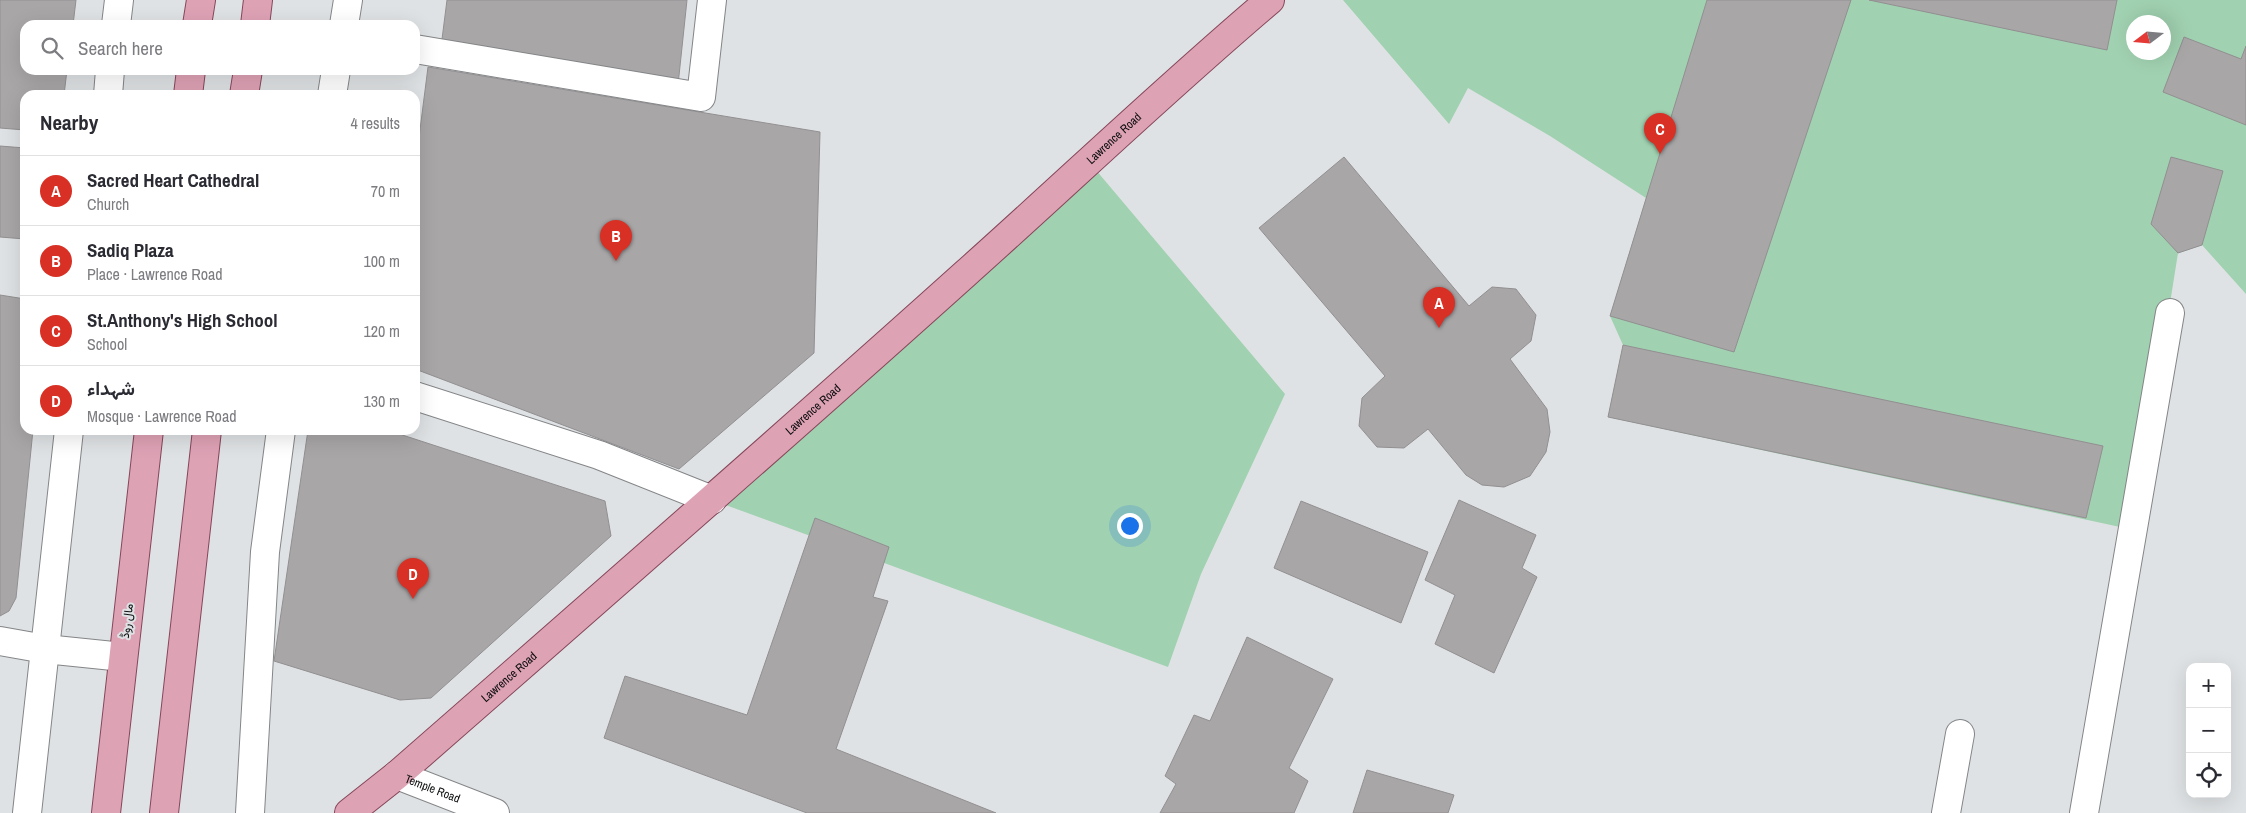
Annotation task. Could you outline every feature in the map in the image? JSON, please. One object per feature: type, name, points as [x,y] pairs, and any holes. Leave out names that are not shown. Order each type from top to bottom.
[{"type":"main road","points":[[198,20],[201,0]]},
{"type":"main road","points":[[256,20],[258,0]]},
{"type":"main road","name":"Lawrence Road","points":[[350,813],[397,775],[712,500],[1090,163],[1200,59],[1270,0]]},
{"type":"main road","points":[[189,90],[190,75]]},
{"type":"main road","points":[[245,90],[247,75]]},
{"type":"main road","name":"مال روڈ","points":[[106,813],[148,435]]},
{"type":"main road","points":[[164,813],[206,435]]},
{"type":"street","points":[[116,20],[118,0]]},
{"type":"street","points":[[345,20],[348,0]]},
{"type":"street","points":[[420,50],[701,97],[712,0]]},
{"type":"street","points":[[108,90],[110,75]]},
{"type":"street","points":[[333,90],[335,75]]},
{"type":"street","points":[[2084,813],[2170,313]]},
{"type":"street","points":[[420,398],[599,455],[712,500]]},
{"type":"street","points":[[28,813],[67,435]]},
{"type":"street","points":[[250,813],[265,552],[280,435]]},
{"type":"street","points":[[0,641],[45,650],[123,657]]},
{"type":"street","points":[[1946,813],[1960,734]]},
{"type":"street","name":"Temple Road","points":[[397,775],[495,813]]},
{"type":"green space","points":[[1343,0],[2246,0],[2246,294],[2202,245],[2178,253],[2134,530],[1608,417],[1623,345],[1610,316],[1646,198],[1550,136],[1468,88],[1449,124]]},
{"type":"green space","points":[[1090,163],[1285,394],[1201,574],[1168,667],[712,500]]},
{"type":"building","points":[[0,0],[76,0],[74,20],[20,20],[20,75],[66,75],[65,90],[20,90],[20,130],[0,128]]},
{"type":"building","points":[[447,0],[687,0],[678,85],[441,47]]},
{"type":"building","points":[[1707,0],[1851,0],[1734,352],[1610,316]]},
{"type":"building","points":[[1869,0],[2117,0],[2107,50]]},
{"type":"building","points":[[2184,37],[2241,59],[2246,46],[2246,125],[2163,92]]},
{"type":"building","points":[[428,67],[820,132],[814,353],[679,469],[420,371],[420,130]]},
{"type":"building","points":[[0,146],[20,148],[20,239],[0,237]]},
{"type":"building","points":[[1344,157],[1469,306],[1492,287],[1516,289],[1536,315],[1531,341],[1510,359],[1547,409],[1550,432],[1546,452],[1530,476],[1504,487],[1482,485],[1466,475],[1428,429],[1404,448],[1377,447],[1359,426],[1362,398],[1385,376],[1259,228]]},
{"type":"building","points":[[2171,157],[2223,171],[2202,245],[2178,253],[2151,224]]},
{"type":"building","points":[[0,295],[20,298],[20,435],[32,435],[16,598],[9,611],[0,616]]},
{"type":"building","points":[[1623,345],[2103,446],[2086,518],[1608,417]]},
{"type":"building","points":[[307,435],[402,435],[605,501],[611,536],[431,698],[400,700],[274,661]]},
{"type":"building","points":[[1459,500],[1536,535],[1522,568],[1537,577],[1494,673],[1435,644],[1455,595],[1425,580]]},
{"type":"building","points":[[1301,501],[1428,552],[1401,623],[1274,568]]},
{"type":"building","points":[[815,518],[889,547],[873,597],[888,601],[836,749],[996,813],[807,813],[604,738],[625,676],[747,715]]},
{"type":"building","points":[[1247,637],[1333,679],[1289,768],[1308,781],[1294,813],[1160,813],[1176,784],[1165,776],[1194,715],[1210,721]]},
{"type":"building","points":[[1367,770],[1454,795],[1448,813],[1353,813]]},
{"type":"place","name":"St.Anthony's High School","points":[[1660,154]]},
{"type":"place","name":"Sadiq Plaza","points":[[616,261]]},
{"type":"place","name":"Sacred Heart Cathedral","points":[[1439,328]]},
{"type":"place","name":"شہداء","points":[[413,599]]}]
